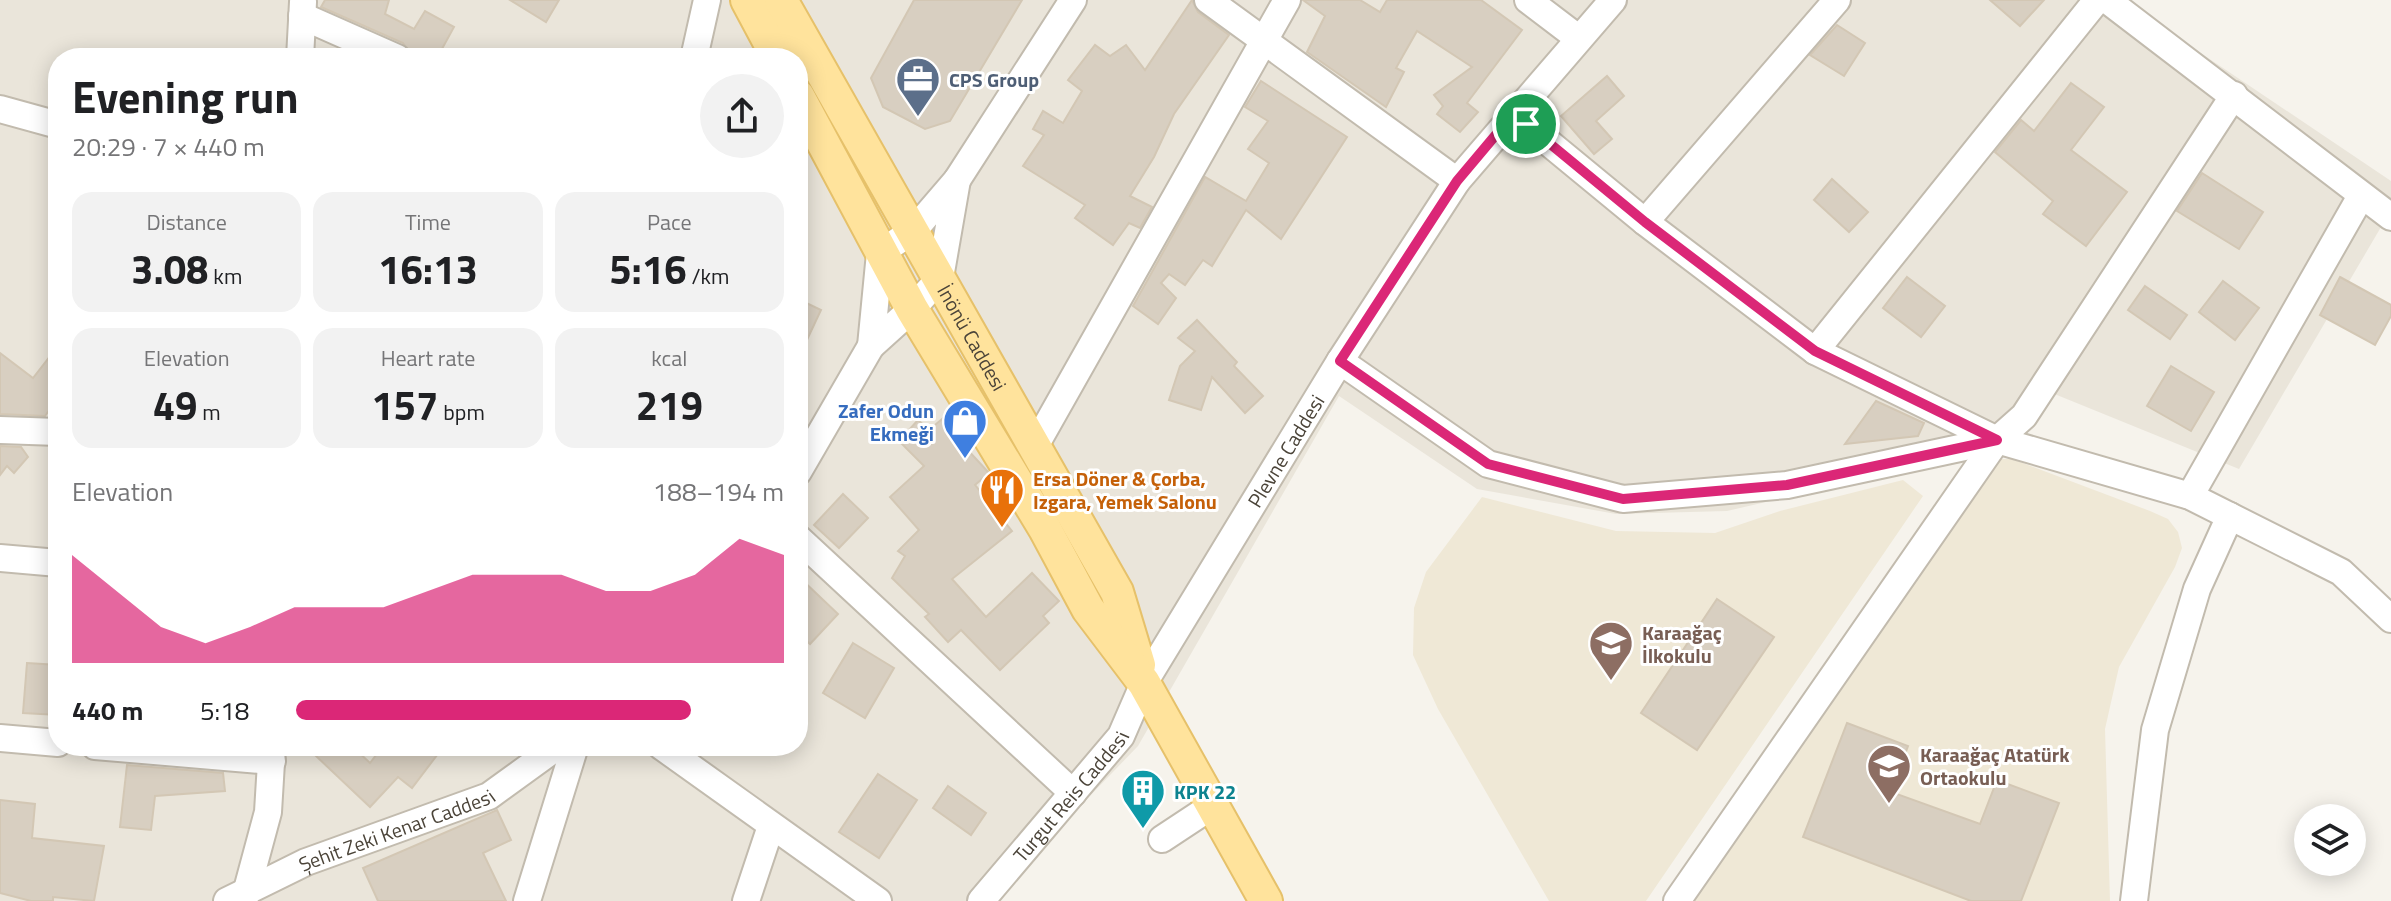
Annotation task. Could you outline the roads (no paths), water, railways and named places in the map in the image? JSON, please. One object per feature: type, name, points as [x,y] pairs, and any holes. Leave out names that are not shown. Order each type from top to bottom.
[{"type":"main road","points":[[747,0],[773,48]]},
{"type":"main road","name":"İnönü Caddesi","points":[[781,0],[1117,592],[1144,683]]},
{"type":"main road","name":"İnönü Caddesi","points":[[808,115],[912,309],[1045,529],[1088,609],[1144,683],[1266,901]]},
{"type":"street","points":[[696,48],[707,0]]},
{"type":"street","points":[[871,346],[880,253],[914,230],[957,180],[1073,0]]},
{"type":"street","points":[[1208,0],[1263,43],[1457,181]]},
{"type":"street","points":[[1035,446],[1287,0]]},
{"type":"street","points":[[1528,0],[1578,38]]},
{"type":"street","name":"Plevne Caddesi","points":[[1144,683],[1340,361],[1457,181],[1613,0]]},
{"type":"street","points":[[1645,222],[1837,0]]},
{"type":"street","points":[[1815,351],[2097,0]]},
{"type":"street","points":[[2107,0],[2391,217]]},
{"type":"street","points":[[301,48],[303,8],[378,48]]},
{"type":"street","points":[[1677,901],[1997,440],[2024,416],[2234,95]]},
{"type":"street","points":[[0,109],[48,122]]},
{"type":"street","points":[[1510,118],[1526,124],[1645,222],[1815,351],[1997,440],[2190,496],[2341,572],[2391,619]]},
{"type":"street","points":[[808,455],[871,346],[912,309],[940,278],[957,180]]},
{"type":"street","points":[[2190,496],[2361,196]]},
{"type":"street","points":[[1340,361],[1488,464],[1623,499],[1787,485],[1997,440]]},
{"type":"street","points":[[0,430],[48,432]]},
{"type":"street","points":[[2134,901],[2155,730],[2197,589],[2230,516]]},
{"type":"street","points":[[808,547],[1073,793]]},
{"type":"street","points":[[0,558],[48,562]]},
{"type":"street","name":"Turgut Reis Caddesi","points":[[981,901],[1121,736],[1144,683]]},
{"type":"street","points":[[0,738],[48,742]]},
{"type":"street","points":[[239,898],[268,812],[272,756]]},
{"type":"street","name":"Şehit Zeki Kenar Caddesi","points":[[239,898],[306,862],[489,796],[544,756]]},
{"type":"street","points":[[527,901],[572,756]]},
{"type":"street","points":[[675,756],[878,901]]},
{"type":"street","points":[[1162,839],[1212,806]]},
{"type":"street","points":[[746,901],[771,826]]},
{"type":"place","name":"CPS Group","points":[[918,118]]},
{"type":"place","name":"Zafer Odun Ekmeği","points":[[965,460]]},
{"type":"place","name":"Ersa Döner & Çorba, Izgara, Yemek Salonu","points":[[1002,529]]},
{"type":"place","name":"Karaağaç İlkokulu","points":[[1611,682]]},
{"type":"place","name":"Karaağaç Atatürk Ortaokulu","points":[[1889,805]]},
{"type":"place","name":"KPK 22","points":[[1143,830]]}]
